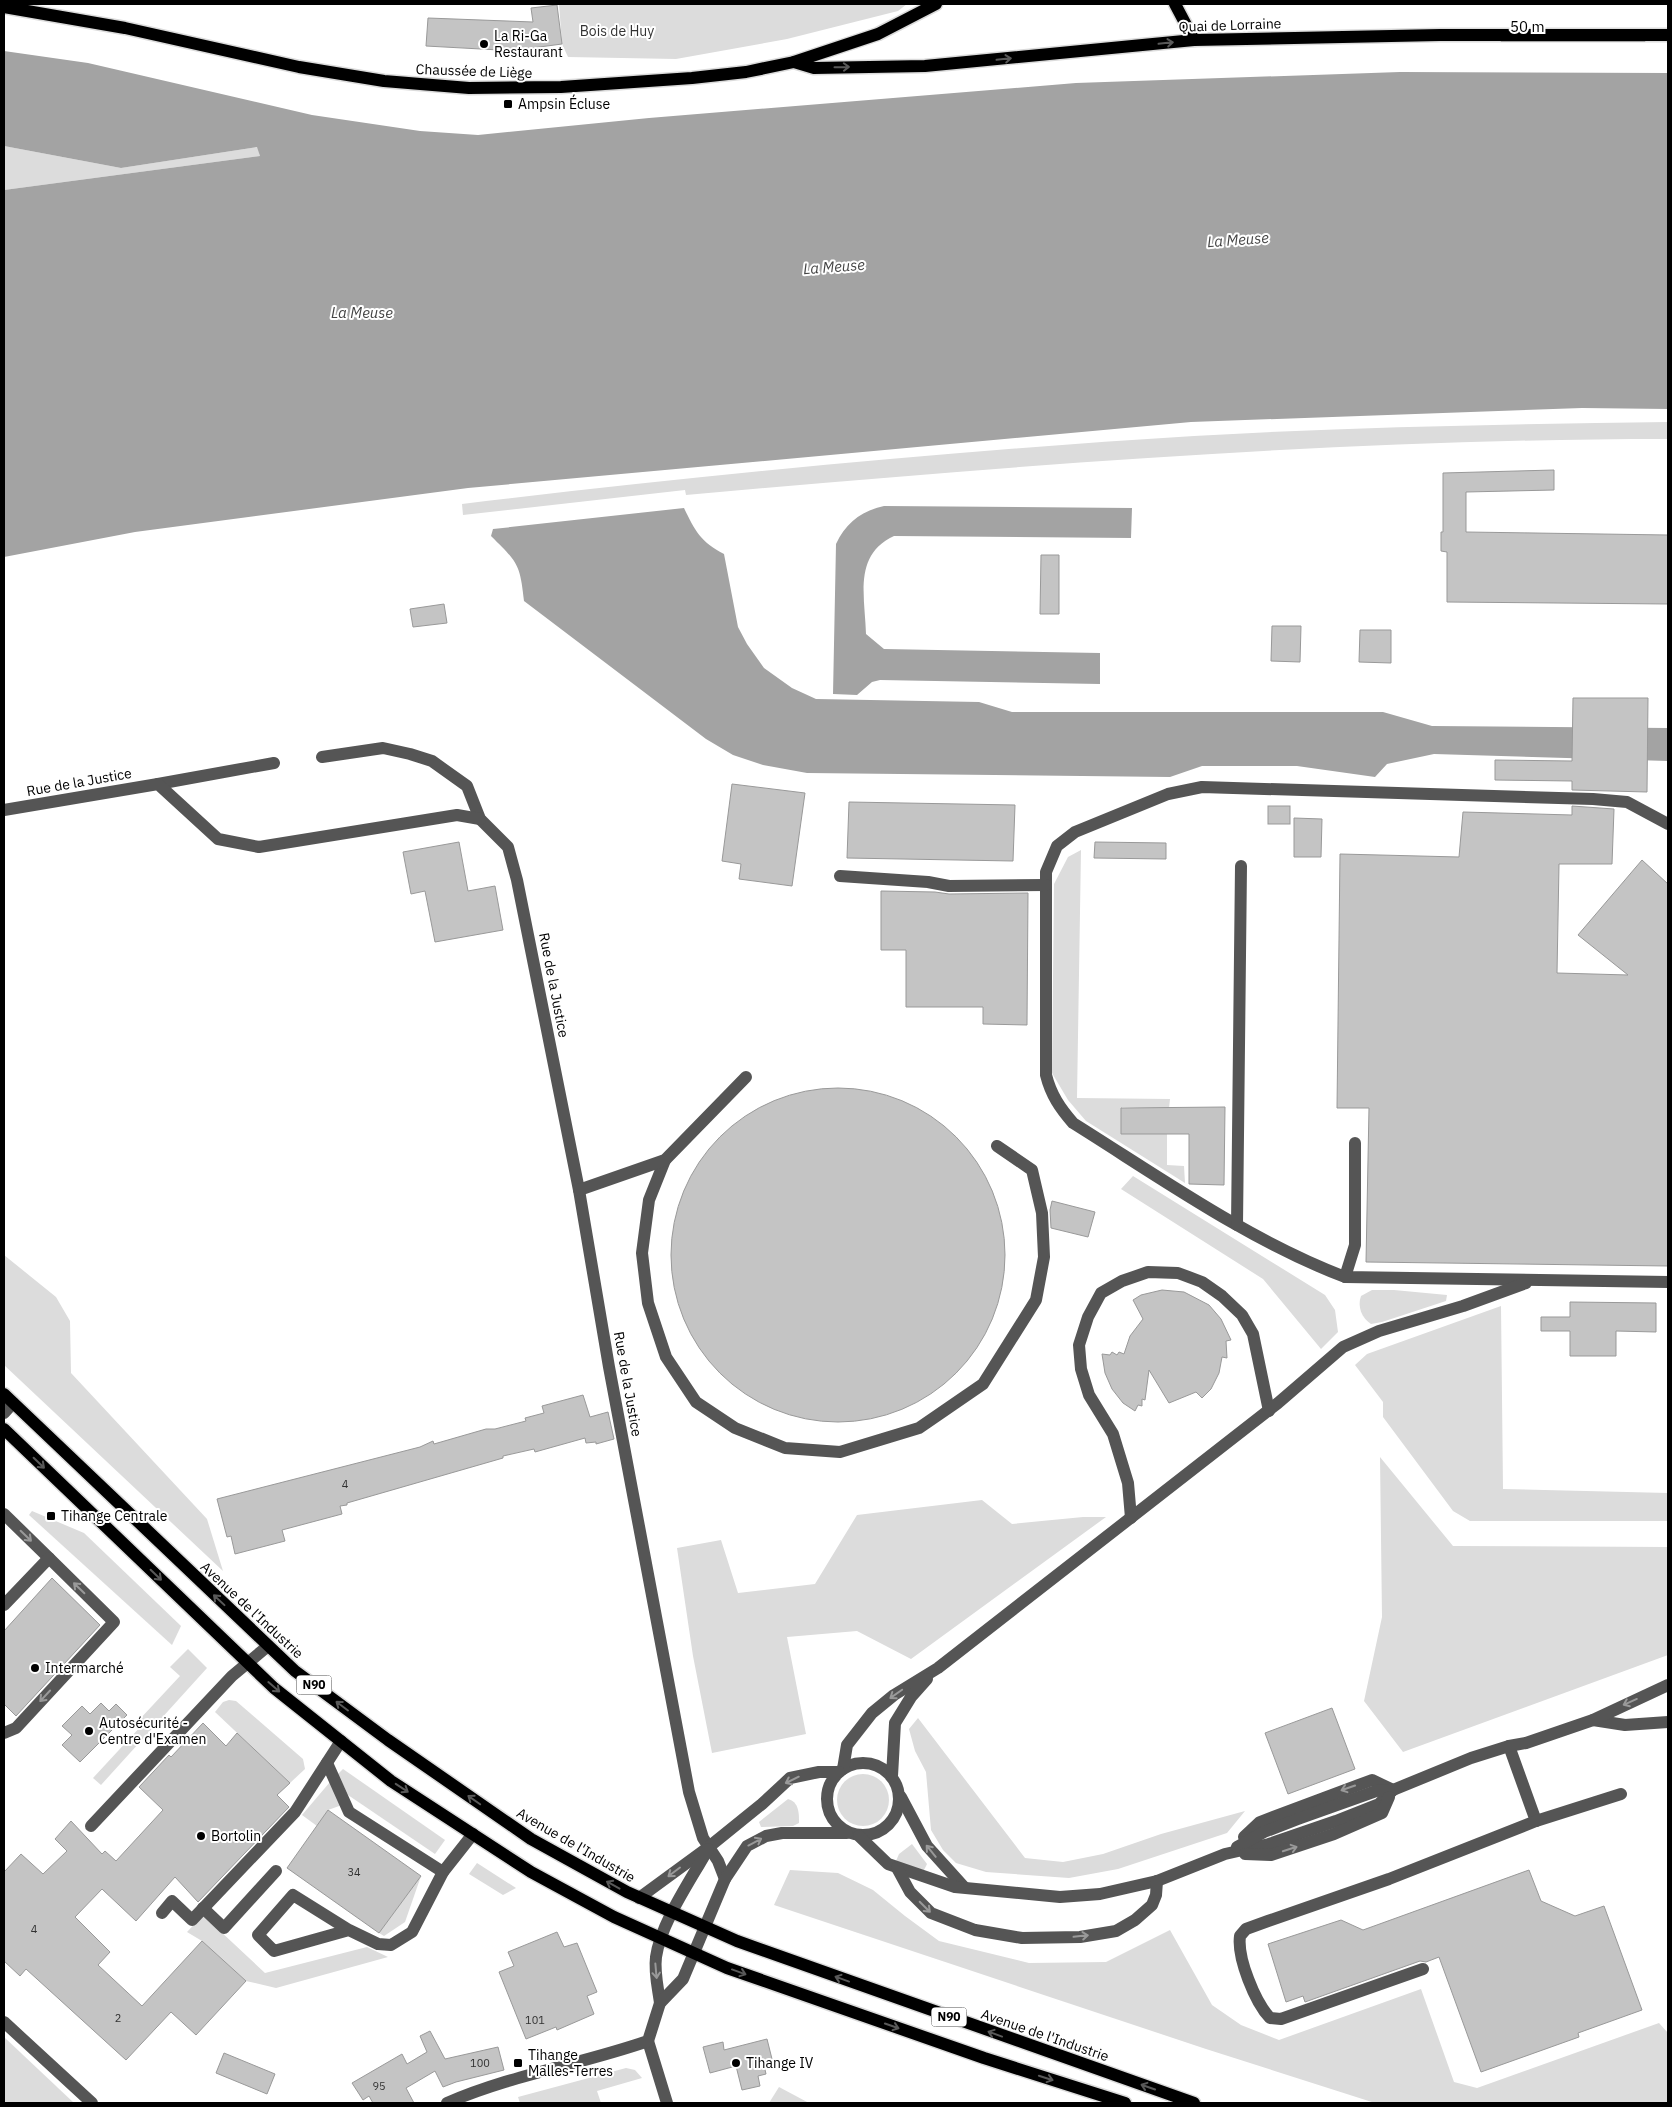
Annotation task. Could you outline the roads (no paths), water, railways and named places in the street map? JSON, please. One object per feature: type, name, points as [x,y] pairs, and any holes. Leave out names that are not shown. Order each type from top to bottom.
[{"type":"main road","name":"Chaussée de Liège","points":[[4,7],[124,28],[299,67],[384,82],[469,88],[561,88],[683,79],[746,72],[794,62],[878,34],[936,4]]},
{"type":"main road","points":[[1175,4],[1194,40]]},
{"type":"main road","name":"Quai de Lorraine","points":[[794,62],[814,68],[925,66],[1194,40],[1440,35],[1668,35]]},
{"type":"main road","name":"Avenue de l'Industrie","points":[[7,1404],[295,1671],[388,1740],[531,1839],[639,1898],[704,1928],[1015,2041],[1194,2103]]},
{"type":"main road","name":"N90","points":[[4,1429],[274,1688],[391,1781],[531,1872],[614,1917],[693,1954],[801,1995],[984,2058],[1125,2103]]},
{"type":"street","name":"Rue de la Justice","points":[[322,757],[383,748],[432,761],[467,786],[480,819],[508,847],[515,872],[579,1190],[609,1367],[689,1792],[703,1838],[710,1846],[725,1879]]},
{"type":"street","name":"Rue de la Justice","points":[[4,810],[274,763]]},
{"type":"street","points":[[158,784],[218,839],[259,847],[457,815],[480,819]]},
{"type":"street","points":[[1668,824],[1627,802],[1610,800],[1202,787],[1168,794],[1075,832],[1057,846],[1046,872],[1046,1075],[1050,1092],[1060,1108],[1073,1123],[1237,1225],[1310,1264],[1345,1277],[1668,1282]]},
{"type":"street","points":[[1237,1225],[1241,866]]},
{"type":"street","points":[[840,876],[928,882],[948,886],[1046,885]]},
{"type":"street","points":[[746,1077],[664,1160],[649,1200],[642,1253],[648,1303],[666,1357],[696,1402],[735,1428],[785,1448],[840,1452],[919,1428],[983,1384],[1036,1300],[1044,1257],[1042,1213],[1032,1170],[997,1146]]},
{"type":"street","points":[[1345,1277],[1355,1245],[1355,1143]]},
{"type":"street","points":[[579,1190],[664,1160]]},
{"type":"street","points":[[1131,1518],[1128,1483],[1113,1434],[1089,1396],[1081,1369],[1079,1345],[1088,1317],[1101,1293],[1122,1281],[1148,1272],[1178,1273],[1202,1282],[1222,1296],[1242,1316],[1254,1334],[1269,1411]]},
{"type":"street","points":[[1533,1281],[1464,1306],[1379,1331],[1343,1347],[1269,1411],[938,1668],[894,1695],[872,1713],[847,1745],[841,1770],[829,1786],[827,1807],[839,1828],[853,1834],[888,1864],[955,1887],[1060,1897],[1100,1894],[1156,1881],[1225,1854],[1269,1844],[1336,1822],[1380,1804],[1393,1790],[1471,1758],[1509,1746],[1526,1743],[1593,1720],[1668,1685]]},
{"type":"street","points":[[4,1514],[114,1622],[16,1728],[4,1733]]},
{"type":"street","points":[[4,1605],[49,1558]]},
{"type":"street","points":[[91,1826],[232,1676],[268,1646]]},
{"type":"street","points":[[938,1668],[911,1697],[895,1724],[892,1776],[900,1797],[927,1846],[964,1887]]},
{"type":"street","points":[[1593,1720],[1624,1725],[1668,1722]]},
{"type":"street","points":[[162,1913],[172,1902],[192,1920],[296,1812],[341,1741]]},
{"type":"street","points":[[1509,1746],[1536,1822]]},
{"type":"street","points":[[327,1763],[350,1812],[443,1872]]},
{"type":"street","points":[[639,1898],[710,1846],[762,1804],[790,1778],[841,1770],[852,1764],[873,1764],[892,1776]]},
{"type":"street","points":[[1225,1854],[1260,1822],[1319,1798],[1372,1780],[1393,1790]]},
{"type":"street","points":[[1423,1970],[1281,2019],[1270,2018],[1262,2010],[1256,1998],[1238,1947],[1240,1936],[1246,1929],[1389,1879],[1536,1822],[1621,1794]]},
{"type":"street","points":[[660,2003],[683,1979],[725,1879],[747,1846],[766,1836],[782,1833],[853,1834],[881,1832],[898,1814],[900,1797]]},
{"type":"street","points":[[350,1930],[274,1950],[258,1935],[293,1895],[350,1930],[378,1944],[391,1944],[412,1932],[443,1872],[473,1834]]},
{"type":"street","points":[[667,2103],[648,2041],[660,2003],[655,1967],[661,1939],[672,1914],[710,1846]]},
{"type":"street","points":[[897,1868],[910,1892],[931,1913],[975,1930],[1022,1938],[1080,1937],[1116,1931],[1135,1920],[1152,1905],[1156,1896],[1156,1881]]},
{"type":"street","points":[[203,1908],[224,1928],[276,1872]]},
{"type":"street","points":[[4,2022],[92,2103]]},
{"type":"street","points":[[447,2103],[478,2090],[613,2053],[648,2041]]},
{"type":"water","name":"La Meuse","points":[[4,51],[88,63],[312,115],[420,131],[478,135],[649,118],[1076,83],[1400,72],[1668,73],[1668,409],[1582,408],[1191,422],[468,488],[135,532],[4,557],[4,190],[260,156],[257,147],[121,168],[4,146]]},
{"type":"water","points":[[884,506],[1132,508],[1131,538],[894,536],[881,544],[872,554],[864,578],[866,634],[884,649],[1100,653],[1100,684],[880,680],[872,682],[857,695],[833,694],[836,544],[844,530],[855,519],[868,511]]},
{"type":"water","points":[[684,508],[699,535],[716,550],[724,554],[738,627],[747,644],[764,668],[792,688],[816,699],[979,702],[1012,712],[1383,712],[1432,726],[1668,728],[1668,761],[1434,754],[1387,764],[1375,777],[1297,766],[1202,766],[1170,777],[807,773],[763,765],[733,755],[706,739],[524,601],[521,578],[516,564],[491,536],[493,529]]},
{"type":"place","name":"La Ri-Ga Restaurant","points":[[484,44]]},
{"type":"place","name":"Ampsin Écluse","points":[[508,104]]},
{"type":"place","name":"Tihange Centrale","points":[[51,1516]]},
{"type":"place","name":"Intermarché","points":[[35,1668]]},
{"type":"place","name":"Autosécurité - Centre d'Examen","points":[[89,1731]]},
{"type":"place","name":"Bortolin","points":[[201,1836]]},
{"type":"place","name":"Tihange Malles-Terres","points":[[518,2063]]},
{"type":"place","name":"Tihange IV","points":[[736,2063]]},
{"type":"park label","name":"Bois de Huy","points":[[617,31]]}]
